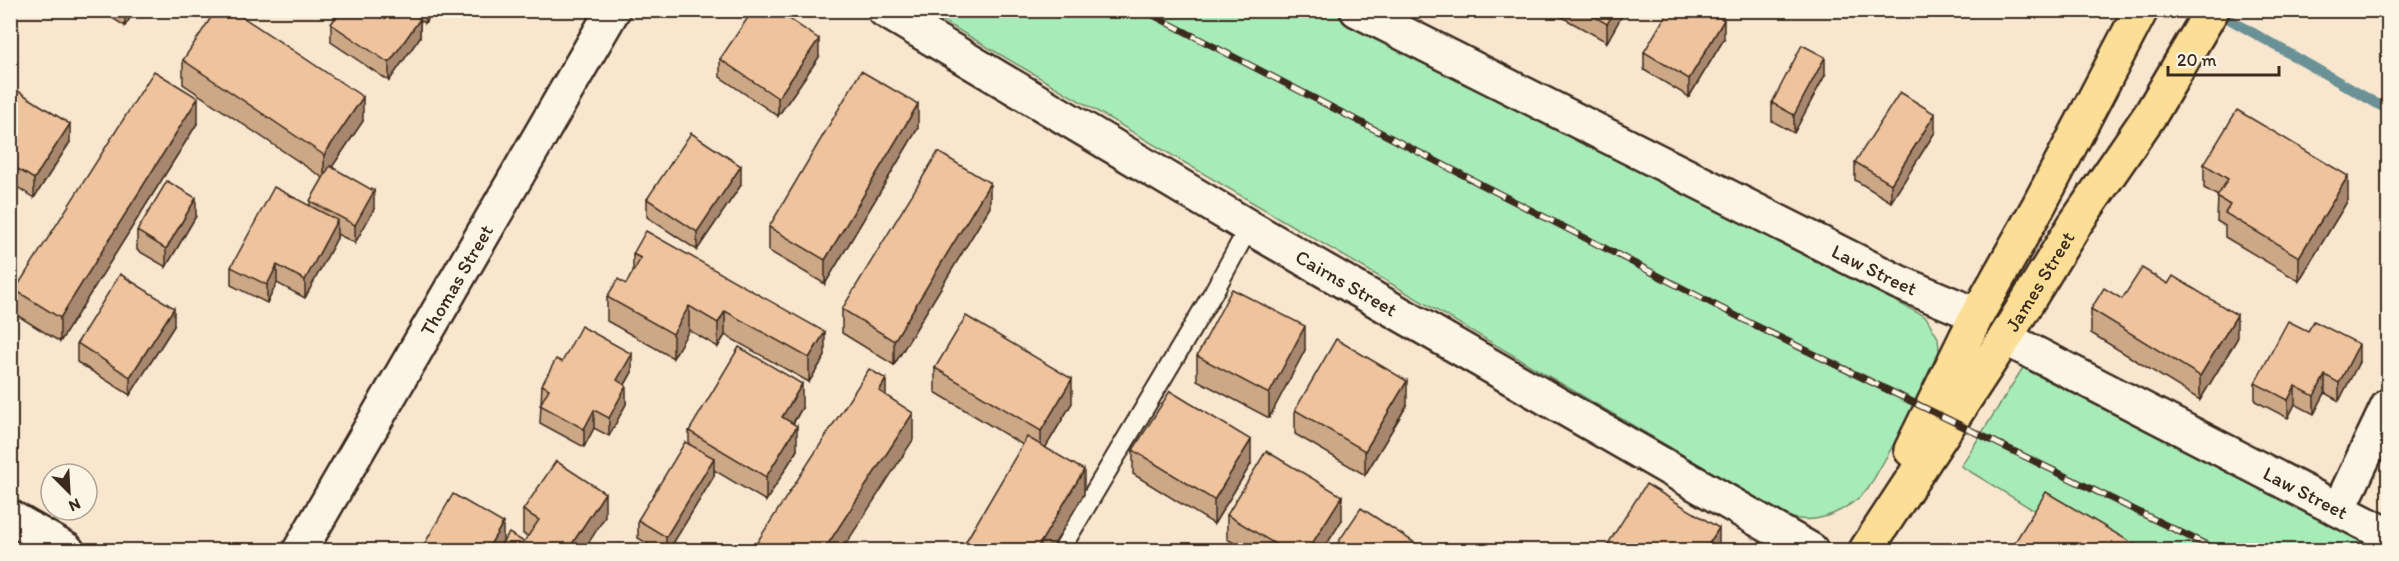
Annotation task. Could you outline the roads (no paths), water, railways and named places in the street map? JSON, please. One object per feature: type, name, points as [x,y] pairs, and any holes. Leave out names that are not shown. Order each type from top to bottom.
[{"type":"main road","name":"James Street","points":[[1864,550],[2005,338],[2075,224],[2152,112],[2212,10]]},
{"type":"main road","name":"James Street","points":[[1864,550],[1977,315],[2039,205],[2136,18]]},
{"type":"main road","name":"Law Street","points":[[1977,315],[2005,338]]},
{"type":"street","name":"Thomas Street","points":[[300,550],[613,10]]},
{"type":"street","name":"Cairns Street","points":[[884,10],[1249,227],[1811,550]]},
{"type":"street","name":"Law Street","points":[[1357,10],[1898,282],[1977,315]]},
{"type":"street","name":"Law Street","points":[[2005,338],[2388,534]]},
{"type":"street","points":[[2339,509],[2388,406]]},
{"type":"street","points":[[10,517],[67,550]]},
{"type":"lane","points":[[1060,550],[1213,293],[1249,227]]},
{"type":"waterway","points":[[2215,11],[2388,110]]},
{"type":"railway","points":[[1143,10],[1752,324],[2217,550]]}]
